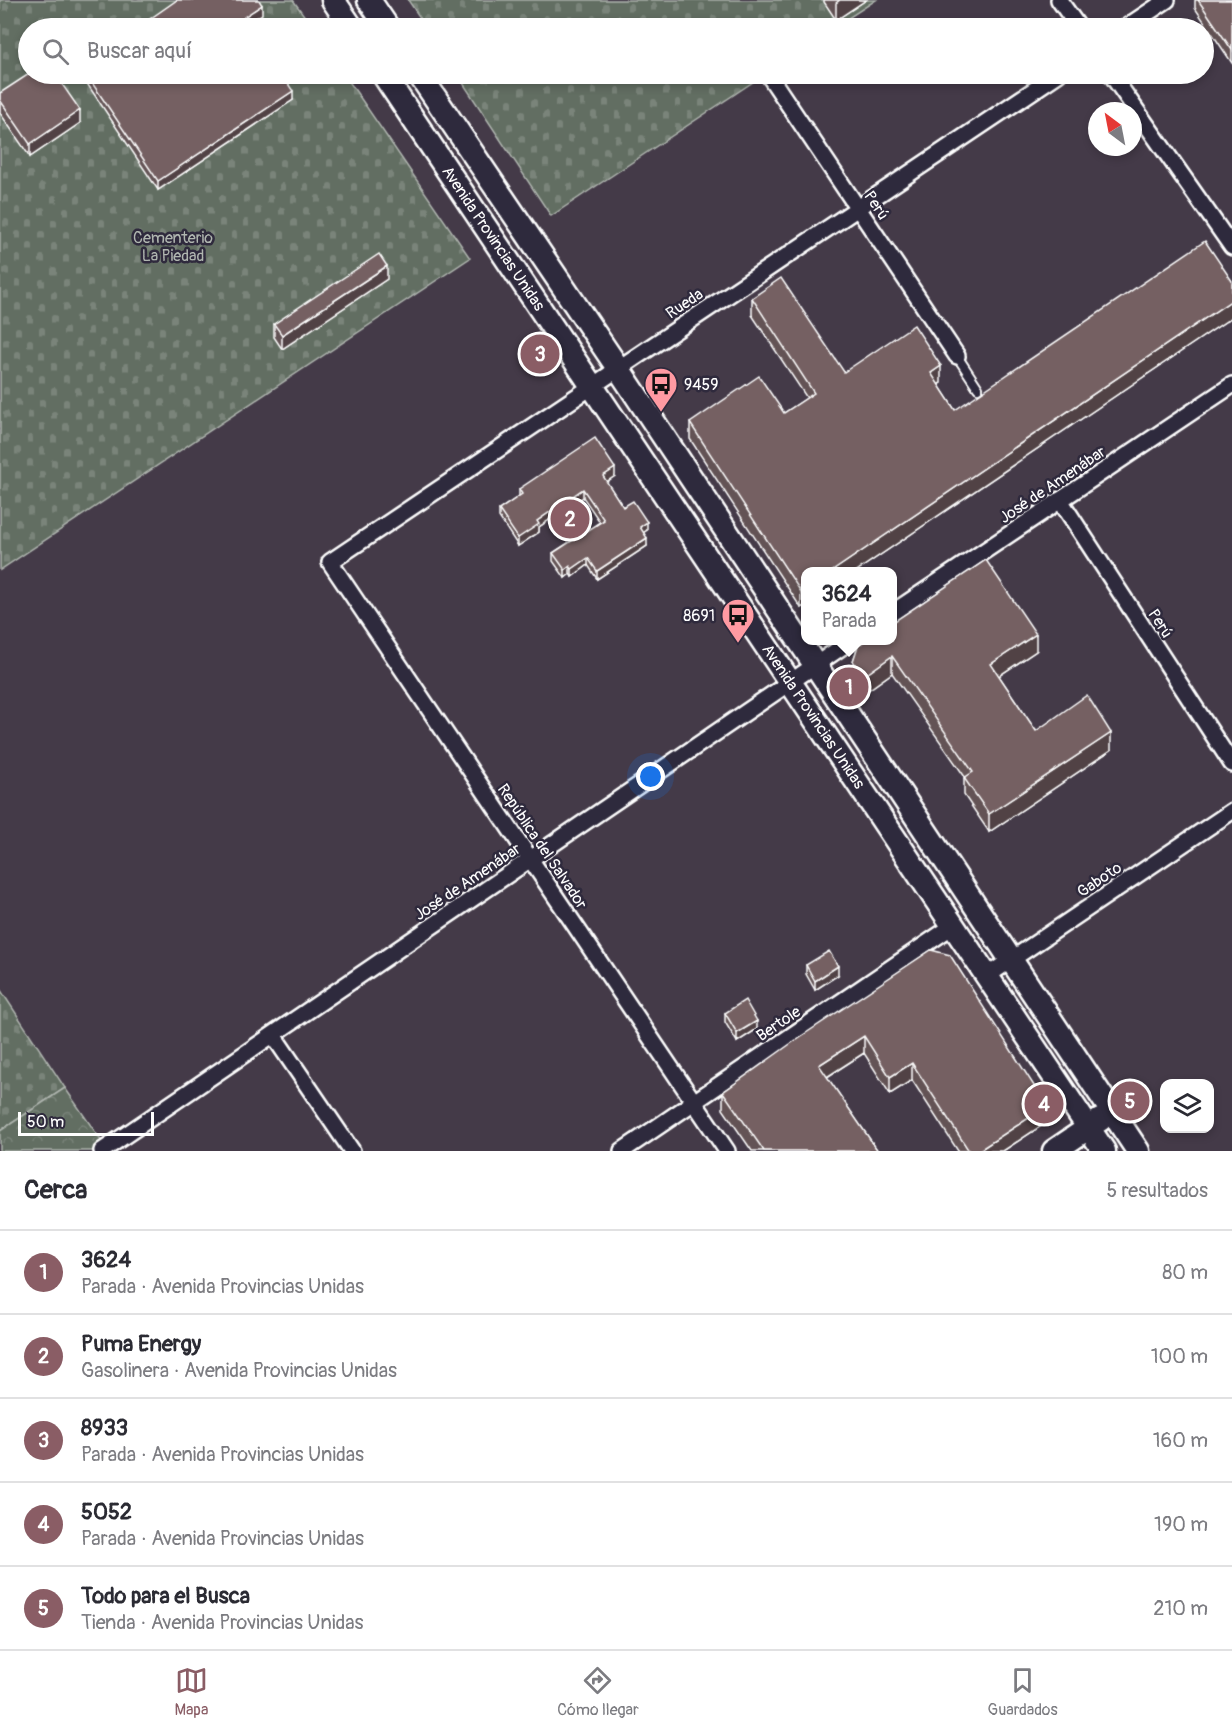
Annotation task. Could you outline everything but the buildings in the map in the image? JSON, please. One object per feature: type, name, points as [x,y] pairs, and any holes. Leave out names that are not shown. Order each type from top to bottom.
[{"type":"main road","points":[[333,0],[345,18]]},
{"type":"main road","points":[[369,0],[381,18]]},
{"type":"main road","name":"Avenida Provincias Unidas","points":[[390,84],[954,925],[1101,1150]]},
{"type":"main road","name":"Avenida Provincias Unidas","points":[[426,84],[801,644]]},
{"type":"main road","name":"Avenida Provincias Unidas","points":[[802,645],[1138,1151]]},
{"type":"main road","points":[[1054,1151],[1111,1112]]},
{"type":"main road","points":[[1101,1150],[1125,1132]]},
{"type":"street","points":[[1059,0],[1072,18]]},
{"type":"street","points":[[1140,18],[1167,0]]},
{"type":"street","name":"Perú","points":[[775,84],[957,356]]},
{"type":"street","name":"Rueda","points":[[330,562],[1043,84]]},
{"type":"street","points":[[1118,84],[1232,247]]},
{"type":"street","name":"José de Amenábar","points":[[897,610],[1232,385]]},
{"type":"street","name":"Perú","points":[[1060,500],[1232,764]]},
{"type":"street","name":"República del Salvador","points":[[330,562],[727,1151]]},
{"type":"street","name":"José de Amenábar","points":[[102,1151],[845,645]]},
{"type":"street","name":"Gaboto","points":[[987,976],[1232,812]]},
{"type":"street","name":"Bertole","points":[[622,1151],[954,925]]},
{"type":"street","points":[[273,1035],[352,1151]]},
{"type":"lane","points":[[957,356],[978,388]]},
{"type":"green space","name":"Cementerio La Piedad","points":[[0,0],[293,0],[306,18],[18,18],[18,84],[351,84],[470,258],[0,570]]},
{"type":"green space","points":[[408,0],[876,0],[848,18],[420,18]]},
{"type":"green space","points":[[464,84],[750,84],[551,216]]},
{"type":"green space","points":[[0,989],[65,1088],[0,1131]]},
{"type":"green space","points":[[65,1088],[105,1146],[97,1151],[0,1151],[0,1131]]},
{"type":"place","name":"8933","points":[[540,354]]},
{"type":"place","name":"9459","points":[[661,413]]},
{"type":"place","name":"Puma Energy","points":[[570,519]]},
{"type":"place","name":"8691","points":[[738,644]]},
{"type":"place","name":"3624","points":[[849,687]]},
{"type":"place","name":"Todo para el Busca","points":[[1130,1101]]},
{"type":"place","name":"5052","points":[[1044,1104]]}]
